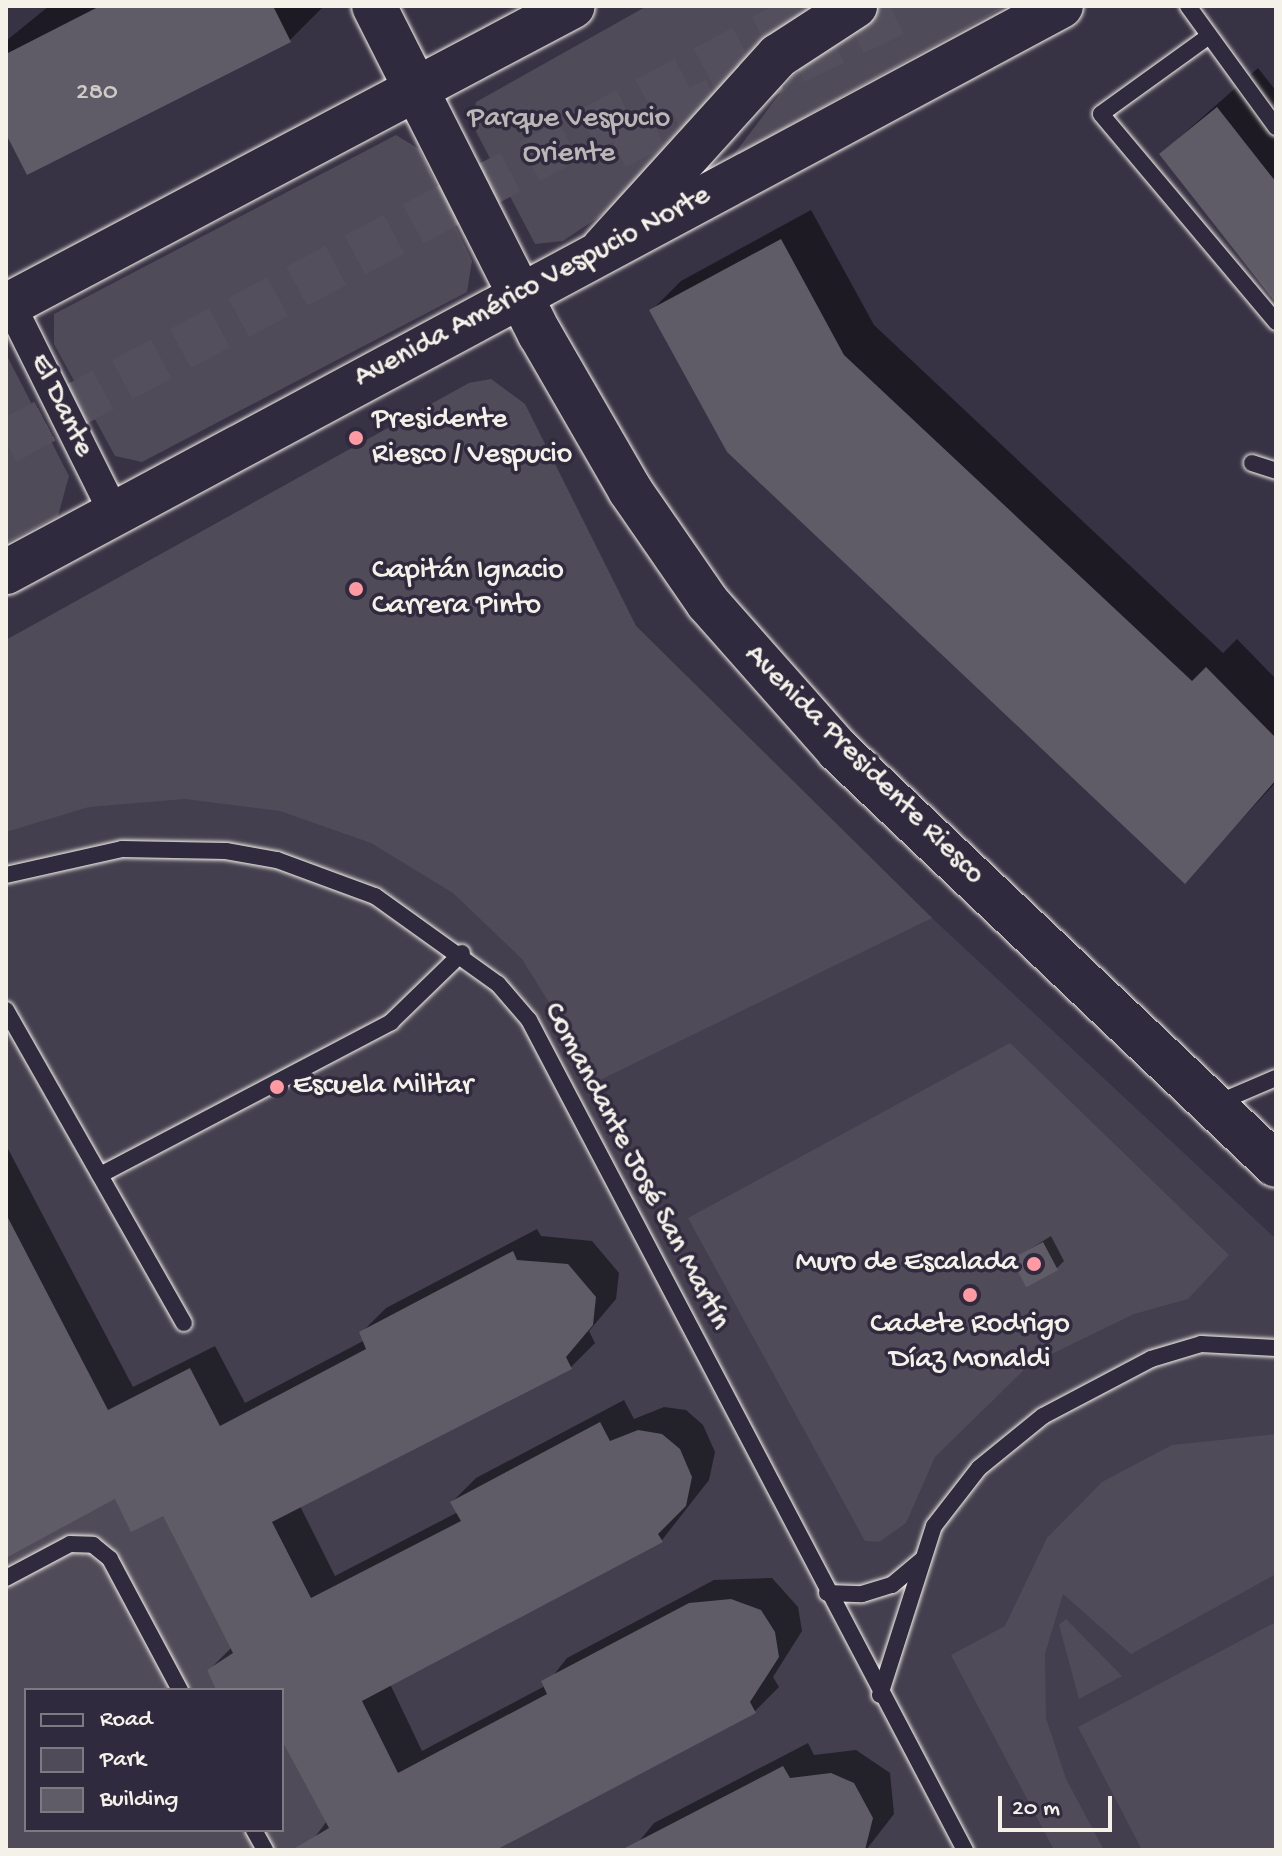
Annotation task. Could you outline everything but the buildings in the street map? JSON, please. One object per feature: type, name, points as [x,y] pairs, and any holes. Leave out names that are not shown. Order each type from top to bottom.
[{"type":"main road","name":"Avenida Presidente Riesco","points":[[374,6],[519,294],[664,543],[755,661],[838,750],[1276,1165]]},
{"type":"main road","points":[[7,302],[418,90],[573,6]]},
{"type":"main road","points":[[603,249],[778,56],[855,6]]},
{"type":"main road","name":"Avenida Américo Vespucio Norte","points":[[6,572],[519,294],[1061,6]]},
{"type":"street","name":"El Dante","points":[[7,302],[115,515]]},
{"type":"lane","points":[[1188,6],[1276,127]]},
{"type":"lane","points":[[1209,36],[1101,114],[1276,322]]},
{"type":"lane","points":[[1252,463],[1276,471]]},
{"type":"lane","name":"Comandante José San Martín","points":[[6,875],[122,849],[226,851],[363,891],[462,953],[529,1020],[880,1695],[965,1850]]},
{"type":"lane","points":[[100,1175],[391,1022],[462,953]]},
{"type":"lane","points":[[6,1010],[184,1323]]},
{"type":"lane","points":[[1213,1105],[1276,1078]]},
{"type":"lane","points":[[880,1695],[934,1526],[979,1468],[1043,1416],[1151,1359],[1201,1344],[1276,1348]]},
{"type":"lane","points":[[6,1578],[70,1544],[93,1545],[110,1559],[179,1688]]},
{"type":"lane","points":[[827,1593],[862,1594],[892,1585],[923,1559]]},
{"type":"lane","points":[[255,1832],[265,1850]]},
{"type":"shaded area","points":[[491,379],[525,404],[636,626],[932,918],[1276,1239],[1276,1850],[6,1850],[6,640],[469,383]]},
{"type":"green space","name":"Parque Vespucio Oriente","points":[[647,6],[813,6],[752,53],[609,210],[563,241],[535,244],[472,124],[476,102]]},
{"type":"green space","name":"Parque Vespucio Oriente","points":[[890,6],[1006,6],[732,157],[793,76]]},
{"type":"green space","points":[[396,135],[419,149],[472,261],[467,292],[142,462],[115,456],[54,344],[54,314]]},
{"type":"green space","points":[[6,354],[69,476],[58,516],[6,543]]},
{"type":"green space","points":[[491,379],[525,404],[636,626],[932,918],[598,1081],[522,959],[453,893],[371,843],[280,811],[185,799],[89,807],[6,832],[6,640],[469,383]]},
{"type":"green space","points":[[1010,1043],[1229,1255],[1188,1299],[1134,1314],[1029,1365],[935,1457],[906,1523],[879,1542],[865,1541],[688,1218]]},
{"type":"green space","points":[[1276,1434],[1276,1574],[1131,1654],[1063,1594],[1045,1654],[1046,1718],[1066,1779],[1104,1850],[1054,1850],[951,1655],[1005,1626],[1047,1538],[1102,1482],[1172,1445]]},
{"type":"green space","points":[[115,1499],[163,1516],[233,1653],[207,1670],[215,1688],[24,1688],[24,1832],[284,1832],[284,1745],[329,1828],[303,1850],[6,1850],[6,1558]]},
{"type":"green space","points":[[1066,1619],[1122,1676],[1079,1699],[1059,1625]]},
{"type":"green space","points":[[1276,1622],[1276,1850],[1142,1850],[1078,1727]]},
{"type":"tunnel","points":[[6,442],[820,6]]},
{"type":"tunnel","points":[[616,147],[911,6]]},
{"type":"place","name":"Presidente Riesco / Vespucio","points":[[356,438]]},
{"type":"place","name":"Capitán Ignacio Carrera Pinto","points":[[356,589]]},
{"type":"place","name":"Escuela Militar","points":[[277,1087]]},
{"type":"place","name":"Muro de Escalada","points":[[1034,1264]]},
{"type":"place","name":"Cadete Rodrigo Díaz Monaldi","points":[[970,1295]]}]
